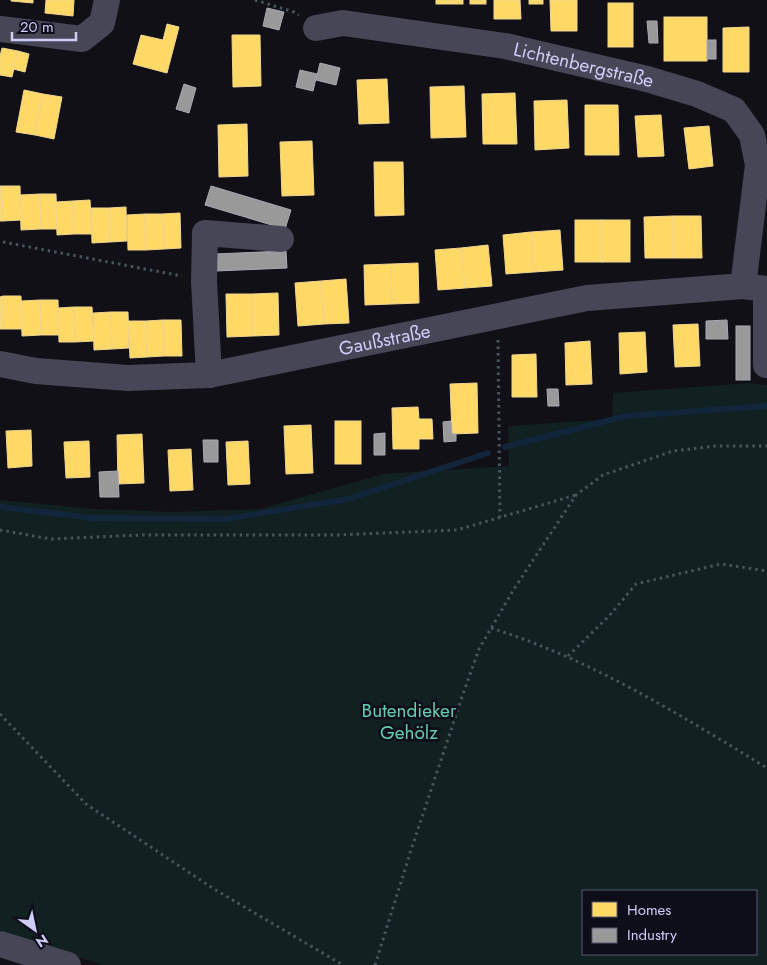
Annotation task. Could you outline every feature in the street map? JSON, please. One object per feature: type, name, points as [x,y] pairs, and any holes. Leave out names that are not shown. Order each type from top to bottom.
[{"type":"street","points":[[0,29],[82,39],[102,23],[107,0]]},
{"type":"street","name":"Lichtenbergstraße","points":[[316,28],[343,23],[505,46],[647,79],[697,94],[734,110],[752,135],[758,165],[759,288],[766,365]]},
{"type":"street","points":[[209,375],[204,281],[205,233],[280,239]]},
{"type":"street","name":"Gaußstraße","points":[[0,364],[36,372],[128,378],[209,375],[587,298],[759,288]]},
{"type":"street","points":[[0,944],[68,965]]},
{"type":"path","points":[[254,0],[294,12],[316,28]]},
{"type":"path","points":[[3,242],[204,281]]},
{"type":"path","points":[[498,316],[500,518]]},
{"type":"path","points":[[0,530],[51,539],[140,535],[337,535],[458,530],[576,495],[603,475],[673,451],[715,446],[767,446]]},
{"type":"path","points":[[375,965],[479,649],[514,589],[576,495]]},
{"type":"path","points":[[568,656],[609,616],[636,584],[721,564],[767,571]]},
{"type":"path","points":[[491,628],[526,639],[568,656],[687,719],[767,768]]},
{"type":"path","points":[[0,714],[86,804],[214,889],[343,965]]},
{"type":"green space","name":"Butendieker Gehölz","points":[[748,383],[767,385],[767,965],[103,965],[0,931],[0,500],[93,509],[172,512],[261,509],[383,474],[509,466],[508,426],[612,419],[613,393]]},
{"type":"building: Homes","points":[[33,0],[33,3],[11,1]]},
{"type":"building: Homes","points":[[46,0],[74,0],[73,16],[45,13]]},
{"type":"building: Homes","points":[[436,0],[463,0],[463,4],[436,4]]},
{"type":"building: Homes","points":[[470,0],[486,0],[486,4],[470,4]]},
{"type":"building: Homes","points":[[494,0],[520,0],[521,19],[494,19]]},
{"type":"building: Homes","points":[[529,0],[543,0],[543,4],[529,4]]},
{"type":"building: Homes","points":[[550,0],[577,0],[577,31],[551,31]]},
{"type":"building: Homes","points":[[608,3],[633,3],[633,47],[608,47]]},
{"type":"building: Homes","points":[[664,17],[707,17],[707,61],[664,61]]},
{"type":"building: Homes","points":[[167,24],[179,27],[167,73],[133,64],[141,35],[163,40]]},
{"type":"building: Homes","points":[[749,27],[749,72],[723,72],[723,28]]},
{"type":"building: Homes","points":[[232,35],[260,35],[261,86],[233,87]]},
{"type":"building: Homes","points":[[2,48],[18,51],[12,77],[0,75]]},
{"type":"building: Homes","points":[[18,51],[29,54],[25,72],[13,69]]},
{"type":"building: Homes","points":[[387,79],[389,123],[359,124],[357,80]]},
{"type":"building: Homes","points":[[464,86],[466,137],[431,138],[430,87]]},
{"type":"building: Homes","points":[[24,90],[43,94],[35,135],[16,132]]},
{"type":"building: Homes","points":[[515,93],[517,144],[483,144],[482,94]]},
{"type":"building: Homes","points":[[43,94],[62,97],[54,139],[35,135]]},
{"type":"building: Homes","points":[[567,100],[569,148],[535,150],[534,101]]},
{"type":"building: Homes","points":[[585,105],[618,105],[619,155],[585,155]]},
{"type":"building: Homes","points":[[661,115],[664,156],[638,157],[635,116]]},
{"type":"building: Homes","points":[[247,124],[248,176],[219,177],[218,125]]},
{"type":"building: Homes","points":[[709,126],[713,166],[689,169],[684,128]]},
{"type":"building: Homes","points":[[312,141],[314,195],[282,196],[280,142]]},
{"type":"building: Homes","points":[[374,162],[403,162],[404,215],[375,216]]},
{"type":"building: Homes","points":[[0,186],[2,186],[3,221],[0,221]]},
{"type":"building: Homes","points":[[2,186],[20,186],[21,220],[3,221]]},
{"type":"building: Homes","points":[[40,194],[56,194],[57,229],[41,229]]},
{"type":"building: Homes","points":[[40,194],[41,229],[21,230],[20,195]]},
{"type":"building: Homes","points":[[90,200],[92,234],[74,234],[73,201]]},
{"type":"building: Homes","points":[[73,201],[74,234],[57,235],[56,202]]},
{"type":"building: Homes","points":[[126,207],[127,241],[110,242],[109,208]]},
{"type":"building: Homes","points":[[91,208],[109,208],[110,242],[92,243]]},
{"type":"building: Homes","points":[[180,213],[181,248],[164,249],[162,214]]},
{"type":"building: Homes","points":[[145,214],[162,214],[164,249],[146,250]]},
{"type":"building: Homes","points":[[145,214],[146,250],[128,250],[127,215]]},
{"type":"building: Homes","points":[[673,216],[701,216],[702,258],[673,258]]},
{"type":"building: Homes","points":[[673,216],[673,258],[645,258],[644,217]]},
{"type":"building: Homes","points":[[575,220],[602,220],[602,262],[575,262]]},
{"type":"building: Homes","points":[[602,220],[630,220],[630,262],[602,262]]},
{"type":"building: Homes","points":[[560,230],[563,270],[534,272],[531,232]]},
{"type":"building: Homes","points":[[531,232],[534,272],[506,274],[503,235]]},
{"type":"building: Homes","points":[[488,245],[492,286],[465,288],[461,248]]},
{"type":"building: Homes","points":[[461,248],[465,288],[438,290],[435,250]]},
{"type":"building: Homes","points":[[418,263],[419,303],[392,304],[391,264]]},
{"type":"building: Homes","points":[[391,264],[392,304],[365,305],[364,265]]},
{"type":"building: Homes","points":[[346,279],[349,323],[324,324],[321,281]]},
{"type":"building: Homes","points":[[321,281],[324,324],[298,326],[295,283]]},
{"type":"building: Homes","points":[[278,293],[279,335],[253,336],[252,294]]},
{"type":"building: Homes","points":[[226,294],[252,294],[253,336],[227,337]]},
{"type":"building: Homes","points":[[3,296],[4,329],[0,329],[0,297]]},
{"type":"building: Homes","points":[[3,296],[21,296],[22,329],[4,329]]},
{"type":"building: Homes","points":[[40,300],[58,300],[59,335],[41,335]]},
{"type":"building: Homes","points":[[40,300],[41,335],[22,336],[21,301]]},
{"type":"building: Homes","points":[[74,307],[92,307],[94,341],[75,342]]},
{"type":"building: Homes","points":[[74,307],[75,342],[59,342],[58,308]]},
{"type":"building: Homes","points":[[111,312],[128,312],[129,348],[112,349]]},
{"type":"building: Homes","points":[[111,312],[112,349],[94,350],[93,313]]},
{"type":"building: Homes","points":[[163,320],[181,320],[182,356],[164,356]]},
{"type":"building: Homes","points":[[163,320],[164,356],[147,357],[146,321]]},
{"type":"building: Homes","points":[[128,321],[146,321],[147,357],[130,358]]},
{"type":"building: Homes","points":[[698,324],[700,366],[675,367],[673,325]]},
{"type":"building: Homes","points":[[645,332],[647,372],[620,374],[619,333]]},
{"type":"building: Homes","points":[[590,341],[592,384],[566,385],[565,343]]},
{"type":"building: Homes","points":[[536,354],[537,397],[512,397],[512,355]]},
{"type":"building: Homes","points":[[477,383],[478,433],[452,434],[450,384]]},
{"type":"building: Homes","points":[[418,407],[419,419],[432,419],[433,439],[419,439],[419,449],[393,449],[392,408]]},
{"type":"building: Homes","points":[[335,421],[361,421],[361,464],[335,464]]},
{"type":"building: Homes","points":[[311,425],[313,473],[286,474],[284,426]]},
{"type":"building: Homes","points":[[31,430],[32,466],[8,468],[6,431]]},
{"type":"building: Homes","points":[[142,434],[144,483],[118,484],[117,435]]},
{"type":"building: Homes","points":[[89,441],[90,477],[66,478],[64,442]]},
{"type":"building: Homes","points":[[248,441],[250,484],[228,485],[226,442]]},
{"type":"building: Homes","points":[[191,449],[193,490],[170,491],[168,450]]},
{"type":"building: Industry","points":[[267,8],[284,12],[279,30],[263,26]]},
{"type":"building: Industry","points":[[647,21],[657,21],[658,43],[649,43]]},
{"type":"building: Industry","points":[[707,40],[716,40],[716,59],[707,59]]},
{"type":"building: Industry","points":[[320,63],[340,68],[336,85],[316,80]]},
{"type":"building: Industry","points":[[300,70],[317,74],[313,91],[296,87]]},
{"type":"building: Industry","points":[[184,84],[196,88],[189,113],[176,109]]},
{"type":"building: Industry","points":[[211,186],[291,210],[285,229],[205,205]]},
{"type":"building: Industry","points":[[286,251],[287,268],[216,271],[215,254]]},
{"type":"building: Industry","points":[[727,320],[728,339],[706,339],[706,321]]},
{"type":"building: Industry","points":[[736,326],[750,326],[750,380],[736,380]]},
{"type":"building: Industry","points":[[547,389],[558,389],[559,406],[548,406]]},
{"type":"building: Industry","points":[[451,421],[452,434],[456,434],[456,441],[444,442],[443,422]]},
{"type":"building: Industry","points":[[385,433],[385,455],[374,455],[374,434]]},
{"type":"building: Industry","points":[[203,440],[218,440],[218,462],[204,462]]},
{"type":"building: Industry","points":[[118,471],[119,497],[100,497],[99,472]]},
{"type":"waterway","points":[[505,447],[626,416],[767,406]]},
{"type":"waterway","points":[[0,507],[93,518],[227,519],[348,499],[488,453]]}]
